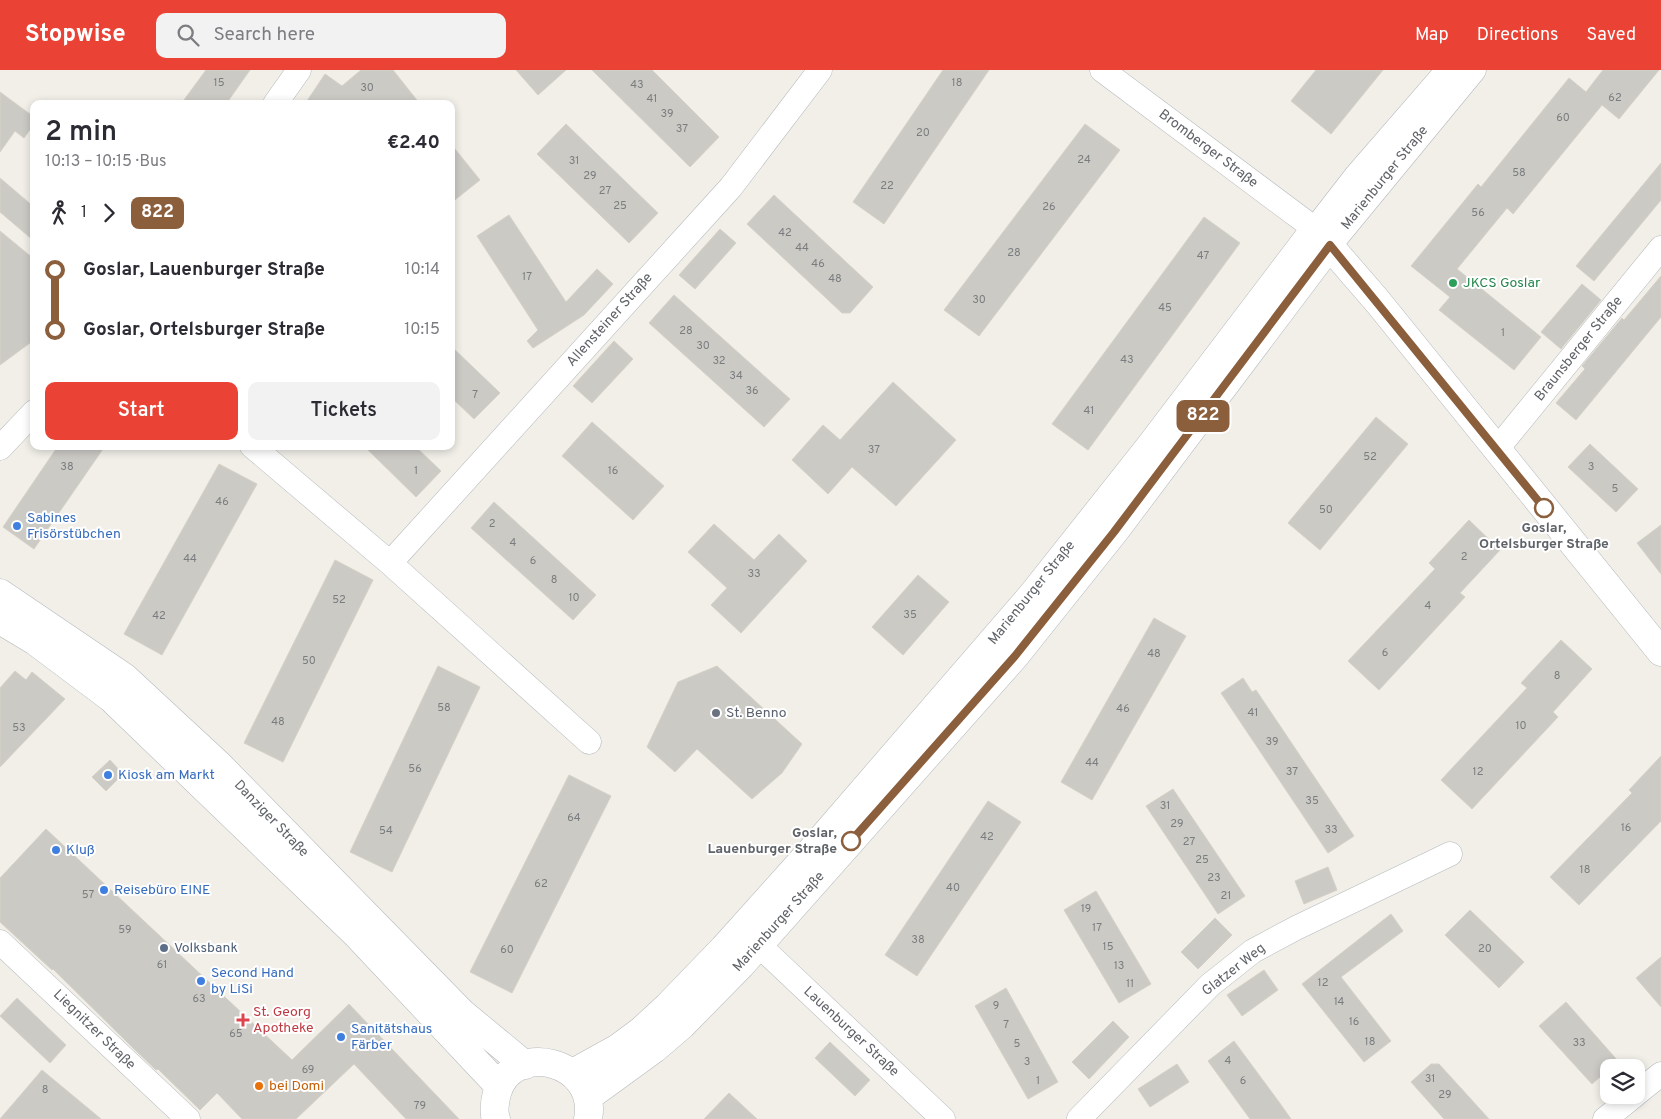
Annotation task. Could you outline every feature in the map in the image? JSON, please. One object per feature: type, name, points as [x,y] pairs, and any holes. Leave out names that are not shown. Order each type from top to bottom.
[{"type":"street","points":[[277,100],[299,70]]},
{"type":"street","name":"Allensteiner Straße","points":[[390,563],[731,187],[820,70]]},
{"type":"street","name":"Marienburger Straße","points":[[1322,237],[1356,176],[1448,70]]},
{"type":"street","name":"Marienburger Straße","points":[[588,1108],[682,1025],[750,937],[1033,594],[1151,445],[1322,237],[1474,70]]},
{"type":"street","name":"Bromberger Straße","points":[[1111,72],[1322,237]]},
{"type":"street","points":[[1322,237],[1661,652]]},
{"type":"street","name":"Braunsberger Straße","points":[[1497,449],[1661,248]]},
{"type":"street","points":[[0,448],[30,416]]},
{"type":"street","points":[[257,450],[390,563],[589,742]]},
{"type":"street","name":"Danziger Straße","points":[[0,593],[124,678],[219,765],[462,1013],[525,1065]]},
{"type":"street","name":"Danziger Straße","points":[[0,620],[35,641],[111,698],[356,934],[499,1086]]},
{"type":"street","name":"Glatzer Weg","points":[[1079,1119],[1210,985],[1253,951],[1296,928],[1450,854]]},
{"type":"street","name":"Marienburger Straße","points":[[588,1108],[585,1088],[573,1073],[618,1048],[641,1032],[750,937]]},
{"type":"street","name":"Lauenburger Straße","points":[[750,937],[943,1119]]},
{"type":"street","name":"Liegnitzer Straße","points":[[0,942],[188,1119]]},
{"type":"street","points":[[496,1119],[495,1100],[499,1086],[511,1073],[525,1065],[550,1062],[573,1073]]},
{"type":"street","points":[[1645,1086],[1661,1074]]},
{"type":"street","points":[[1605,1119],[1623,1104]]},
{"type":"building","points":[[206,70],[250,70],[229,100],[184,100]]},
{"type":"building","points":[[361,70],[393,70],[417,100],[308,100],[325,74],[342,86]]},
{"type":"building","points":[[516,70],[566,70],[538,95]]},
{"type":"building","points":[[592,70],[652,70],[719,137],[690,167]]},
{"type":"building","points":[[943,70],[989,70],[884,224],[853,202]]},
{"type":"building","points":[[1316,70],[1383,70],[1331,134],[1291,101]]},
{"type":"building","points":[[1603,70],[1659,70],[1619,119],[1602,105],[1513,214],[1507,208],[1457,269],[1541,337],[1514,370],[1439,310],[1450,297],[1411,266],[1478,184],[1481,187],[1569,78],[1586,92]]},
{"type":"building","points":[[0,92],[30,114],[30,130],[24,138],[15,131],[0,152]]},
{"type":"building","points":[[566,124],[658,213],[629,243],[537,154]]},
{"type":"building","points":[[1085,124],[1120,150],[979,336],[944,310]]},
{"type":"building","points":[[455,149],[480,180],[455,200]]},
{"type":"building","points":[[1661,163],[1661,200],[1594,281],[1576,266]]},
{"type":"building","points":[[0,178],[30,204],[30,238],[0,212]]},
{"type":"building","points":[[774,195],[873,287],[850,313],[842,313],[747,224]]},
{"type":"building","points":[[509,215],[566,302],[597,269],[613,284],[584,315],[533,348],[527,341],[538,330],[477,236]]},
{"type":"building","points":[[1204,217],[1240,243],[1088,450],[1052,424]]},
{"type":"building","points":[[720,229],[736,243],[695,289],[679,275]]},
{"type":"building","points":[[0,231],[30,256],[30,343],[0,365]]},
{"type":"building","points":[[1661,276],[1661,317],[1576,420],[1556,403],[1585,369],[1582,366],[1622,318],[1624,320]]},
{"type":"building","points":[[1582,284],[1601,300],[1561,349],[1541,332]]},
{"type":"building","points":[[674,295],[790,399],[764,427],[649,323]]},
{"type":"building","points":[[614,341],[633,359],[592,403],[573,386]]},
{"type":"building","points":[[455,350],[500,393],[474,419],[455,401]]},
{"type":"building","points":[[893,382],[956,440],[896,506],[852,467],[828,494],[792,460],[823,425],[840,440]]},
{"type":"building","points":[[1376,417],[1408,444],[1320,550],[1288,523]]},
{"type":"building","points":[[592,422],[664,486],[633,520],[562,456]]},
{"type":"building","points":[[1590,444],[1638,489],[1616,512],[1568,467]]},
{"type":"building","points":[[55,450],[102,450],[34,549],[3,527]]},
{"type":"building","points":[[368,450],[419,450],[441,471],[416,497]]},
{"type":"building","points":[[219,464],[257,484],[162,655],[124,634]]},
{"type":"building","points":[[494,502],[596,595],[573,620],[471,528]]},
{"type":"building","points":[[1469,520],[1500,550],[1460,593],[1465,597],[1379,690],[1348,661],[1435,569],[1429,563]]},
{"type":"building","points":[[714,524],[754,560],[779,534],[807,561],[741,633],[711,605],[727,588],[688,552]]},
{"type":"building","points":[[1661,525],[1661,574],[1637,543]]},
{"type":"building","points":[[335,560],[373,580],[283,762],[244,743]]},
{"type":"building","points":[[918,575],[949,602],[903,655],[872,627]]},
{"type":"building","points":[[1154,618],[1186,636],[1092,800],[1061,782]]},
{"type":"building","points":[[1561,640],[1592,669],[1553,712],[1558,717],[1472,809],[1441,780],[1527,688],[1521,683]]},
{"type":"building","points":[[438,666],[480,687],[392,872],[350,852]]},
{"type":"building","name":"St. Benno","points":[[717,666],[802,744],[782,773],[752,799],[697,749],[675,772],[647,747],[678,682]]},
{"type":"building","points":[[15,671],[26,680],[32,672],[65,699],[0,767],[0,688]]},
{"type":"building","points":[[1243,678],[1252,692],[1256,690],[1354,836],[1328,853],[1221,693]]},
{"type":"building","points":[[1661,756],[1661,821],[1579,905],[1550,877],[1632,793],[1629,790]]},
{"type":"building","name":"Kiosk am Markt","points":[[110,760],[123,774],[106,791],[92,777]]},
{"type":"building","points":[[569,775],[611,796],[512,993],[470,972]]},
{"type":"building","points":[[1173,789],[1245,896],[1218,914],[1146,806]]},
{"type":"building","points":[[988,801],[1021,822],[917,976],[885,955]]},
{"type":"building","points":[[46,829],[292,1060],[349,1004],[459,1119],[406,1119],[354,1064],[296,1119],[242,1119],[217,1093],[200,1110],[158,1069],[156,1070],[53,969],[0,922],[0,878]]},
{"type":"building","points":[[1328,867],[1337,890],[1304,904],[1295,881]]},
{"type":"building","points":[[1096,891],[1151,984],[1119,1003],[1064,910]]},
{"type":"building","points":[[1470,910],[1524,962],[1499,988],[1445,935]]},
{"type":"building","points":[[1391,914],[1403,931],[1341,977],[1391,1041],[1364,1062],[1302,984]]},
{"type":"building","points":[[1215,918],[1232,935],[1198,969],[1181,952]]},
{"type":"building","points":[[1661,957],[1661,1007],[1636,978]]},
{"type":"building","points":[[1264,970],[1278,990],[1242,1016],[1227,995]]},
{"type":"building","points":[[1006,988],[1058,1082],[1028,1099],[975,1006]]},
{"type":"building","points":[[17,998],[66,1045],[50,1063],[0,1016]]},
{"type":"building","points":[[1566,1002],[1616,1059],[1600,1059],[1600,1077],[1592,1084],[1539,1026]]},
{"type":"building","points":[[1113,1021],[1129,1037],[1089,1079],[1072,1062]]},
{"type":"building","points":[[1234,1041],[1291,1119],[1250,1119],[1208,1061]]},
{"type":"building","points":[[830,1042],[870,1080],[855,1096],[815,1058]]},
{"type":"building","points":[[1177,1064],[1189,1082],[1150,1107],[1138,1089]]},
{"type":"building","points":[[1431,1064],[1439,1064],[1489,1119],[1444,1119],[1411,1082]]},
{"type":"building","points":[[42,1070],[101,1119],[0,1119]]},
{"type":"building","points":[[729,1093],[757,1119],[704,1119]]},
{"type":"bus line","name":"822","points":[[851,841],[1015,656],[1114,532],[1270,328],[1330,245],[1544,508]]},
{"type":"place","name":"JKCS Goslar","points":[[1453,283]]},
{"type":"place","name":"Goslar, Ortelsburger Straße","points":[[1544,508]]},
{"type":"place","name":"Sabines Frisörstübchen","points":[[17,526]]},
{"type":"place","name":"St. Benno","points":[[716,713]]},
{"type":"place","name":"Kiosk am Markt","points":[[108,775]]},
{"type":"place","name":"Goslar, Lauenburger Straße","points":[[851,841]]},
{"type":"place","name":"Kluß","points":[[56,850]]},
{"type":"place","name":"Reisebüro EINE","points":[[104,890]]},
{"type":"place","name":"Volksbank","points":[[164,948]]},
{"type":"place","name":"Second Hand by LiSi","points":[[201,981]]},
{"type":"place","name":"St. Georg Apotheke","points":[[243,1020]]},
{"type":"place","name":"Sanitätshaus Färber","points":[[341,1037]]},
{"type":"place","name":"bei Domi","points":[[259,1086]]}]
